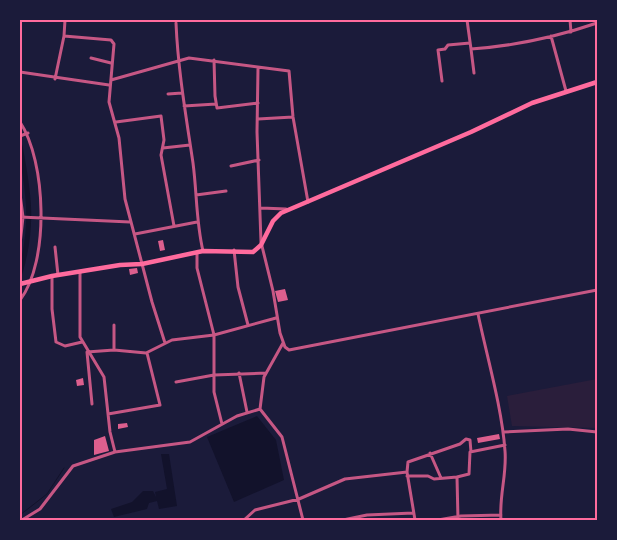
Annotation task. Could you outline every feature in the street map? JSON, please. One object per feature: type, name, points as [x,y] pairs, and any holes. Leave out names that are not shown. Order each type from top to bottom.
[{"type":"main road","points":[[20,284],[55,276],[142,264],[203,251],[234,250],[253,252],[262,245],[273,220],[289,210],[532,103],[597,82]]},
{"type":"street","points":[[55,79],[64,36],[65,20]]},
{"type":"street","points":[[467,20],[474,73]]},
{"type":"street","points":[[570,20],[571,32]]},
{"type":"street","points":[[176,23],[178,60],[196,195],[197,222],[203,251]]},
{"type":"street","points":[[471,48],[507,46],[571,32],[597,23]]},
{"type":"street","points":[[64,36],[109,40],[114,44],[109,102],[116,122],[130,222],[165,343]]},
{"type":"street","points":[[551,36],[566,91]]},
{"type":"street","points":[[442,81],[438,50],[445,48],[448,44],[470,43]]},
{"type":"street","points":[[91,58],[111,63]]},
{"type":"street","points":[[111,80],[189,58],[236,62],[258,68],[289,71],[293,117],[308,202]]},
{"type":"street","points":[[214,60],[216,104],[218,108],[258,103]]},
{"type":"street","points":[[258,68],[262,245],[273,291],[276,318],[283,343],[289,350],[597,290]]},
{"type":"street","points":[[20,72],[55,79],[109,85]]},
{"type":"street","points":[[168,94],[182,93]]},
{"type":"street","points":[[184,106],[216,104]]},
{"type":"street","points":[[116,122],[161,116],[163,148],[161,155],[174,226]]},
{"type":"street","points":[[258,119],[293,117]]},
{"type":"street","points":[[20,122],[26,134],[36,170],[39,217],[39,251],[29,282],[20,300]]},
{"type":"street","points":[[20,136],[26,134]]},
{"type":"street","points":[[163,148],[190,145]]},
{"type":"street","points":[[231,166],[259,160]]},
{"type":"street","points":[[196,195],[226,191]]},
{"type":"street","points":[[20,194],[20,244]]},
{"type":"street","points":[[261,208],[289,210]]},
{"type":"street","points":[[21,217],[130,222]]},
{"type":"street","points":[[135,234],[197,222]]},
{"type":"street","points":[[55,246],[52,309],[56,342],[65,346],[82,342]]},
{"type":"street","points":[[234,250],[238,287],[248,325]]},
{"type":"street","points":[[197,252],[197,268],[214,335],[214,392],[222,424]]},
{"type":"street","points":[[80,272],[82,342],[104,376],[115,452]]},
{"type":"street","points":[[438,520],[501,518],[501,492],[506,471],[504,432],[478,314]]},
{"type":"street","points":[[87,352],[114,350],[146,353],[165,343],[183,337],[214,335],[276,318]]},
{"type":"street","points":[[114,325],[114,350]]},
{"type":"street","points":[[283,343],[261,386],[260,409],[282,437],[303,520]]},
{"type":"street","points":[[87,352],[92,404]]},
{"type":"street","points":[[108,414],[160,405],[146,353]]},
{"type":"street","points":[[239,373],[247,412]]},
{"type":"street","points":[[176,382],[214,375],[266,373]]},
{"type":"street","points":[[22,520],[40,509],[73,466],[115,452],[182,444],[198,439],[222,424],[247,412],[260,409]]},
{"type":"street","points":[[504,432],[568,428],[597,432]]},
{"type":"street","points":[[244,520],[255,510],[299,499],[345,479],[407,474],[441,478],[457,477],[469,473],[470,440],[467,439],[462,443],[408,462],[407,474],[415,520]]},
{"type":"street","points":[[471,452],[505,445]]},
{"type":"street","points":[[430,453],[441,478]]},
{"type":"street","points":[[457,477],[458,518]]},
{"type":"street","points":[[345,520],[374,515],[414,513]]},
{"type":"shaded area","points":[[597,379],[597,428],[512,426],[507,396]]},
{"type":"shaded area","points":[[257,416],[276,440],[284,480],[234,502],[207,437]]},
{"type":"shaded area","points":[[161,454],[169,454],[177,506],[159,509],[157,501],[149,503],[147,509],[114,517],[111,509],[132,502],[143,491],[153,491],[156,497],[155,492],[167,489]]},
{"type":"building","points":[[163,240],[165,250],[160,251],[158,241]]},
{"type":"building","points":[[137,268],[138,273],[130,275],[129,269]]},
{"type":"building","points":[[285,289],[288,300],[278,302],[275,291]]},
{"type":"building","points":[[83,378],[84,385],[77,386],[76,380]]},
{"type":"building","points":[[127,423],[128,427],[118,429],[118,424]]},
{"type":"building","points":[[499,434],[500,439],[478,443],[477,438]]},
{"type":"building","points":[[105,436],[109,451],[94,455],[94,440]]},
{"type":"waterway","points":[[20,146],[29,210],[27,240],[20,273]]},
{"type":"waterway","points":[[20,515],[47,494],[64,468]]}]
